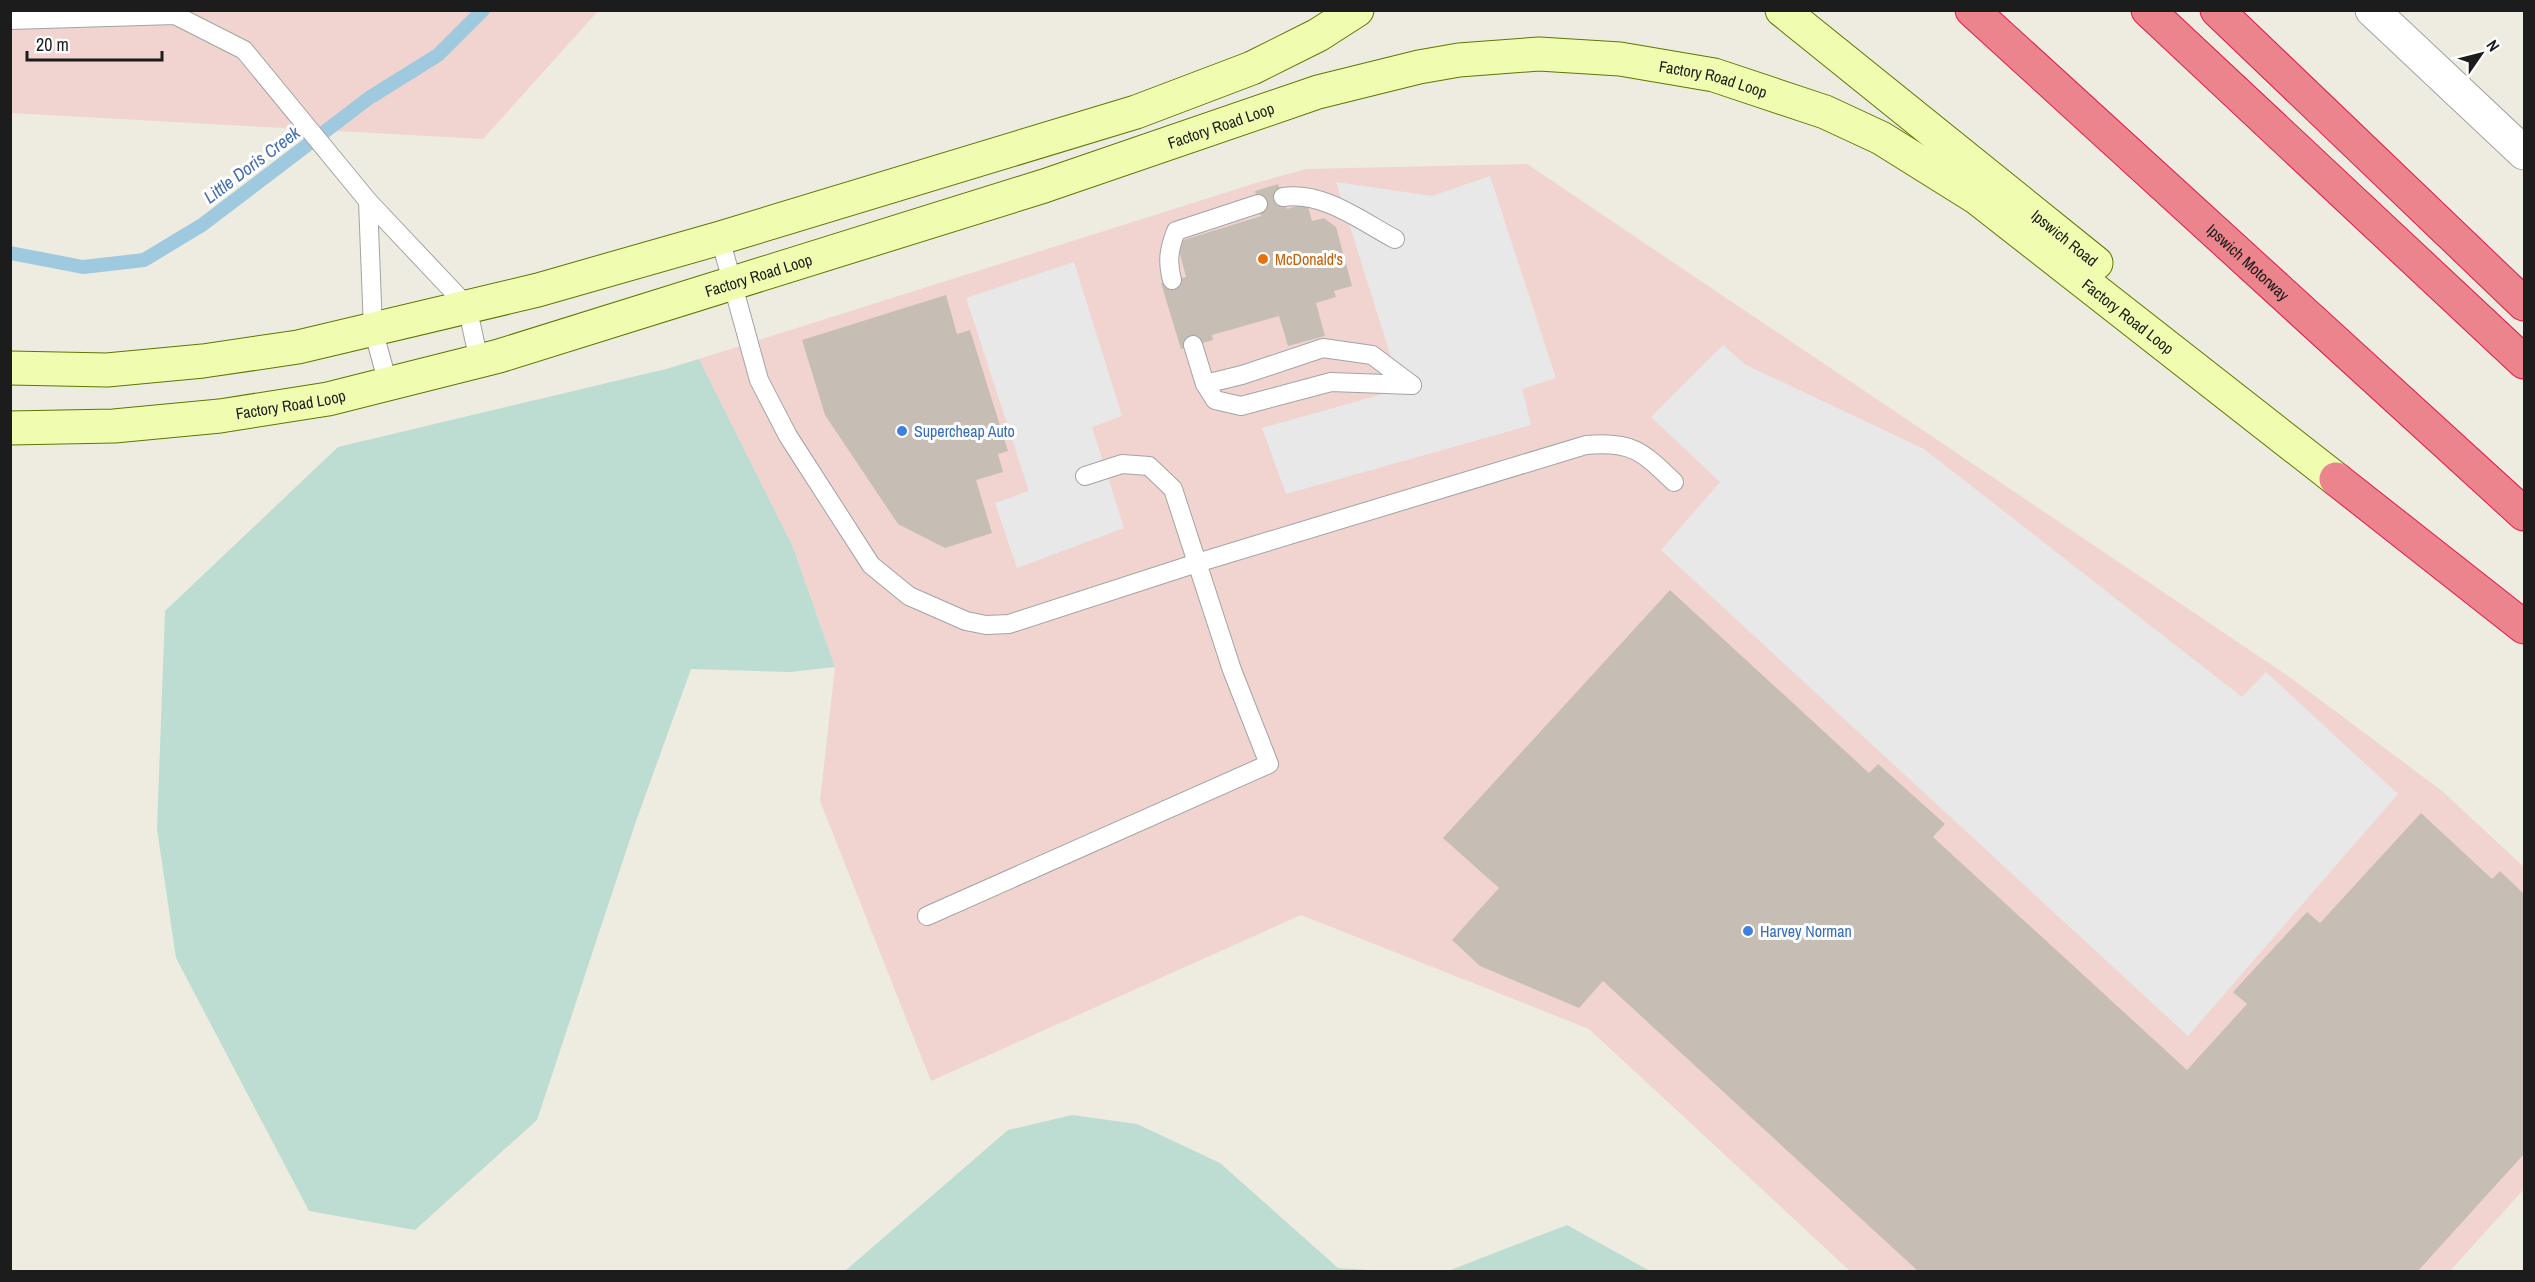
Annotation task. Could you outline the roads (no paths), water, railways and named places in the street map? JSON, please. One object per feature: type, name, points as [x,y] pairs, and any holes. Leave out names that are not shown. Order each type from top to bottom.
[{"type":"highway","name":"Ipswich Motorway","points":[[1972,10],[2524,514]]},
{"type":"highway","points":[[2148,10],[2524,362]]},
{"type":"highway","points":[[2217,10],[2524,304]]},
{"type":"highway","points":[[2336,479],[2524,627]]},
{"type":"main road","points":[[10,368],[107,370],[203,362],[298,347],[538,290],[720,238],[1136,112],[1252,69],[1311,39],[1357,10]]},
{"type":"main road","name":"Ipswich Road","points":[[1782,10],[2143,302],[2336,479]]},
{"type":"main road","name":"Factory Road Loop","points":[[10,428],[114,426],[220,416],[328,399],[479,361],[731,284],[1044,186],[1270,107],[1419,67],[1539,54],[1620,59],[1714,75],[1815,108],[1881,138],[1977,198],[2336,479]]},
{"type":"street","points":[[2372,10],[2524,153]]},
{"type":"lane","points":[[10,20],[175,15],[244,50],[368,201],[467,306],[479,361]]},
{"type":"lane","points":[[1283,197],[1299,195],[1327,203],[1395,239]]},
{"type":"lane","points":[[368,201],[373,329],[388,384]]},
{"type":"lane","points":[[1172,280],[1168,265],[1169,248],[1176,231],[1258,204]]},
{"type":"lane","points":[[720,238],[759,380],[788,436],[871,565],[909,596],[966,621],[986,625],[1009,624],[1197,563],[1587,445],[1614,443],[1645,454],[1674,482]]},
{"type":"lane","points":[[1193,345],[1205,384],[1215,400],[1241,406],[1330,382],[1412,385],[1372,355],[1323,348],[1242,375],[1205,384]]},
{"type":"lane","points":[[927,916],[1269,765],[1232,670],[1173,489],[1149,466],[1122,464],[1085,476]]},
{"type":"waterway","name":"Little Doris Creek","points":[[10,253],[83,267],[144,260],[202,225],[369,98],[438,55],[483,10]]},
{"type":"place","name":"McDonald's","points":[[1263,259]]},
{"type":"place","name":"Supercheap Auto","points":[[902,431]]},
{"type":"place","name":"Harvey Norman","points":[[1748,931]]}]
